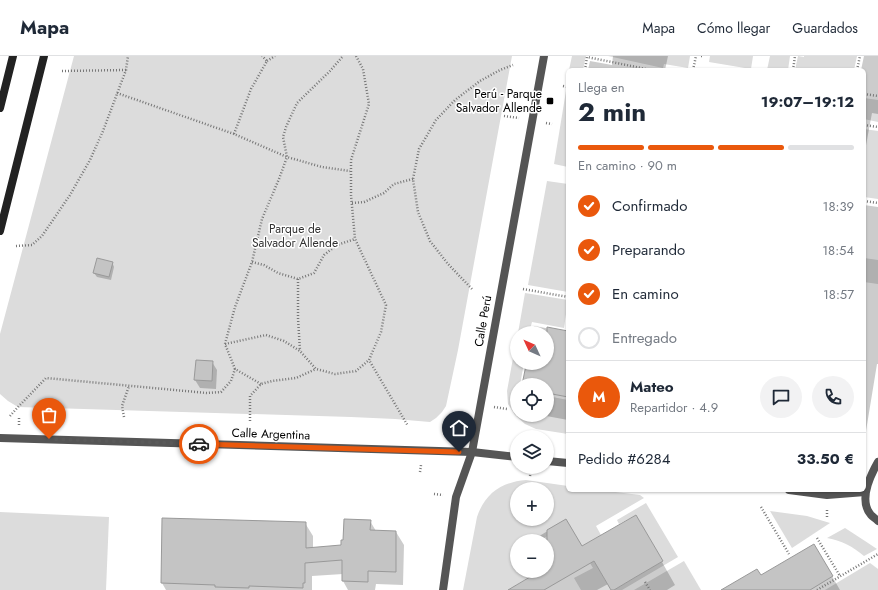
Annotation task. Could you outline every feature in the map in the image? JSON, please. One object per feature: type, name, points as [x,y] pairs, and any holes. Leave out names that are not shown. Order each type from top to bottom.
[{"type":"main road","points":[[0,108],[13,56]]},
{"type":"main road","points":[[0,231],[44,56]]},
{"type":"street","name":"Calle Perú","points":[[443,590],[456,497],[472,452],[544,56]]},
{"type":"street","name":"Calle Argentina","points":[[0,438],[472,452],[510,456]]},
{"type":"street","points":[[554,462],[566,463]]},
{"type":"street","points":[[866,489],[871,473],[878,462]]},
{"type":"street","points":[[805,492],[827,495],[865,492],[866,504],[870,514],[878,521]]},
{"type":"path","points":[[16,246],[32,245],[42,236],[70,195],[90,160],[103,131],[126,70],[128,56]]},
{"type":"path","points":[[262,56],[267,61]]},
{"type":"path","points":[[234,134],[251,89],[267,61],[275,56]]},
{"type":"path","points":[[262,384],[235,369],[225,344],[235,307],[252,262],[262,219],[287,157],[283,137],[286,127],[297,103],[330,71],[343,56]]},
{"type":"path","points":[[225,344],[266,335],[284,341],[300,351],[316,369],[336,374],[356,371],[369,360],[381,332],[386,305],[355,239],[351,195],[351,160],[369,104],[363,69],[356,56]]},
{"type":"path","points":[[693,68],[696,56]]},
{"type":"path","points":[[792,68],[795,56]]},
{"type":"path","points":[[857,68],[860,56]]},
{"type":"path","points":[[585,68],[588,57],[641,68]]},
{"type":"path","points":[[472,289],[448,264],[430,240],[418,212],[413,179],[419,149],[436,120],[454,100],[480,81],[513,65]]},
{"type":"path","points":[[62,71],[126,70]]},
{"type":"path","points":[[117,93],[234,134],[287,157],[322,167],[350,171]]},
{"type":"path","points":[[866,94],[878,96]]},
{"type":"path","points":[[866,125],[878,127]]},
{"type":"path","points":[[352,203],[364,202],[384,193],[394,184],[413,179]]},
{"type":"path","points":[[866,202],[878,203]]},
{"type":"path","points":[[252,262],[264,265],[278,273],[298,279],[314,273],[324,255],[337,245],[355,239]]},
{"type":"path","points":[[298,279],[300,351]]},
{"type":"path","points":[[523,289],[566,297]]},
{"type":"path","points":[[369,360],[408,426]]},
{"type":"path","points":[[10,416],[46,378],[207,393],[221,392],[231,381],[235,369]]},
{"type":"path","points":[[250,421],[250,396],[262,384],[272,381],[296,378],[316,369]]},
{"type":"path","points":[[124,417],[122,406],[129,386]]},
{"type":"path","points":[[761,507],[789,554]]},
{"type":"path","points":[[817,538],[840,576]]},
{"type":"path","points":[[817,590],[878,554]]},
{"type":"path","points":[[645,582],[650,590]]},
{"type":"green space","name":"Parque de Salvador Allende","points":[[74,56],[512,56],[458,350],[446,406],[442,412],[430,422],[351,417],[18,407],[0,394],[0,334]]},
{"type":"green space","points":[[572,56],[586,56],[583,68],[569,68]]},
{"type":"green space","points":[[608,56],[690,56],[688,68],[664,64],[663,68]]},
{"type":"green space","points":[[710,56],[753,56],[751,68],[709,62]]},
{"type":"green space","points":[[770,56],[790,56],[788,68],[767,68]]},
{"type":"green space","points":[[798,56],[857,56],[854,68],[795,68]]},
{"type":"green space","points":[[566,91],[566,167],[554,164]]},
{"type":"green space","points":[[866,98],[878,100],[878,122],[866,119]]},
{"type":"green space","points":[[866,129],[878,131],[878,199],[866,197]]},
{"type":"green space","points":[[547,181],[566,184],[566,292],[528,285]]},
{"type":"green space","points":[[866,258],[878,260],[878,284],[866,282]]},
{"type":"green space","points":[[525,293],[566,300],[564,328],[532,322],[531,326],[519,326]]},
{"type":"green space","points":[[511,370],[523,370],[521,378],[510,378],[510,407],[508,404],[507,391]]},
{"type":"green space","points":[[554,397],[566,400],[566,434],[554,432],[554,430],[536,429],[523,422],[554,422]]},
{"type":"green space","points":[[526,480],[540,482],[513,482]]},
{"type":"green space","points":[[510,483],[510,526],[554,526],[554,484],[566,486],[566,492],[615,492],[640,495],[644,498],[596,526],[601,535],[577,549],[553,533],[510,534],[510,578],[528,578],[516,585],[519,590],[463,590],[477,517],[480,509],[490,495],[502,486]]},
{"type":"green space","points":[[646,503],[678,557],[622,590],[614,590],[663,561],[636,515],[619,524],[617,520]]},
{"type":"green space","points":[[770,511],[807,516],[830,523],[792,548]]},
{"type":"green space","points":[[0,512],[109,517],[106,590],[0,590]]},
{"type":"green space","points":[[845,528],[877,549],[864,556],[847,544],[827,538]]},
{"type":"green space","points":[[597,559],[602,575],[611,590],[581,590],[574,578],[593,568],[590,563]]},
{"type":"green space","points":[[684,561],[701,590],[634,590]]},
{"type":"green space","points":[[870,563],[878,569],[878,590],[825,590]]},
{"type":"building","points":[[97,258],[113,262],[109,277],[93,273]]},
{"type":"building","points":[[554,328],[566,331],[566,397],[554,394],[554,378],[523,378],[525,370],[554,370]]},
{"type":"building","points":[[196,360],[213,361],[212,381],[194,380]]},
{"type":"building","points":[[636,515],[663,561],[614,590],[611,590],[594,561],[544,590],[508,590],[528,578],[554,578],[554,534],[547,534],[547,530],[566,519],[582,546]]},
{"type":"building","points":[[162,518],[306,522],[306,548],[341,545],[341,540],[343,540],[344,519],[371,520],[370,530],[396,531],[396,572],[368,571],[368,582],[342,581],[342,560],[305,563],[305,583],[303,583],[303,588],[249,586],[249,588],[215,587],[215,585],[161,583]]},
{"type":"building","points":[[814,544],[833,576],[810,590],[721,590],[757,569],[761,575]]},
{"type":"way so far","points":[[49,439],[199,444]]},
{"type":"place","name":"Perú - Parque Salvador Allende","points":[[550,101]]},
{"type":"route","points":[[199,444],[459,452]]}]
